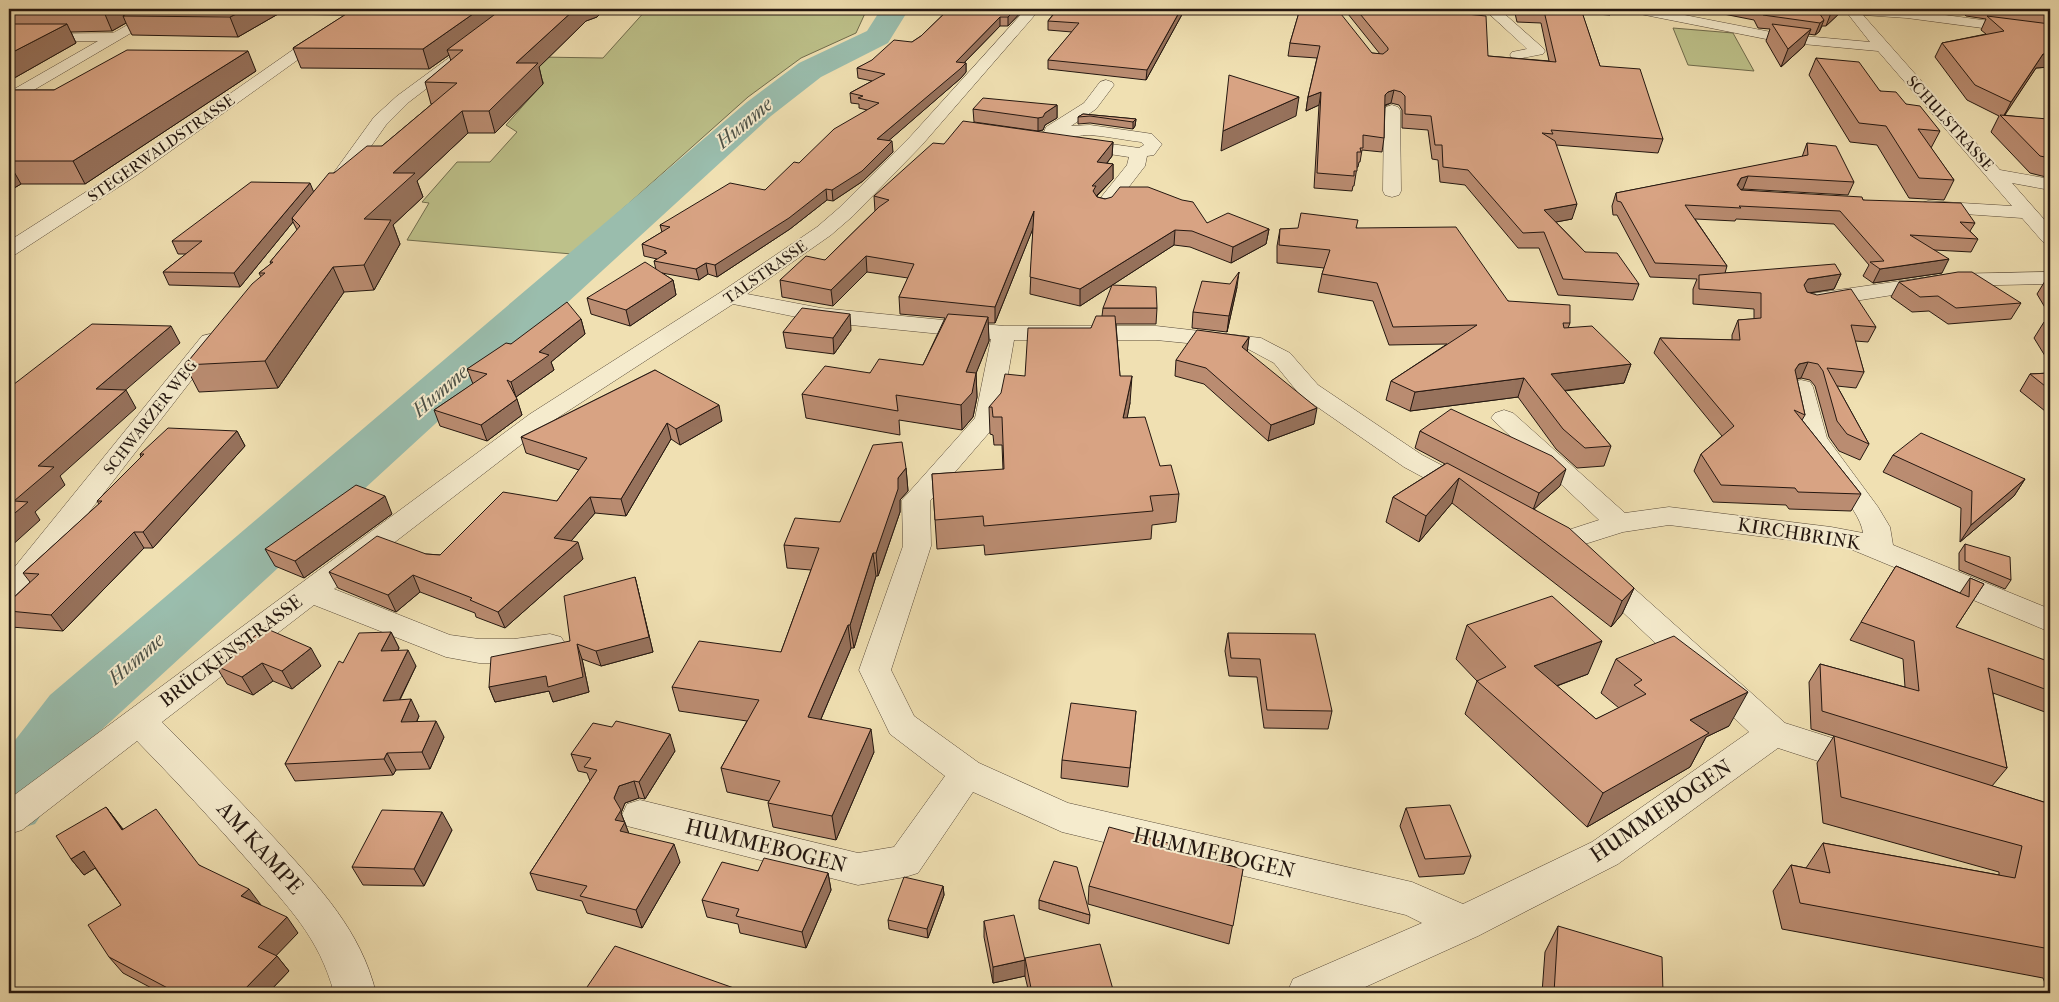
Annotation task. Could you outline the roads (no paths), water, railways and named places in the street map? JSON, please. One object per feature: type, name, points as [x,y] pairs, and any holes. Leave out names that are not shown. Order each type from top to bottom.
[{"type":"street","points":[[9,98],[165,9]]},
{"type":"street","name":"TALSTRASSE","points":[[453,484],[539,419],[729,298],[824,231],[846,212],[916,141],[941,125],[985,66],[1034,9]]},
{"type":"street","points":[[1491,9],[1538,51],[1517,55]]},
{"type":"street","points":[[1634,9],[1672,12],[1781,38],[1882,47]]},
{"type":"street","points":[[1851,9],[1907,14],[2050,33]]},
{"type":"street","name":"SCHULSTRASSE","points":[[1851,9],[1882,47],[2050,238]]},
{"type":"street","points":[[9,38],[116,37]]},
{"type":"street","name":"STEGERWALDSTRASSE","points":[[9,250],[131,171],[312,43]]},
{"type":"street","points":[[323,199],[352,162],[380,121],[403,99],[474,45]]},
{"type":"street","points":[[1040,138],[1090,106],[1106,85]]},
{"type":"street","points":[[1392,110],[1392,191]]},
{"type":"street","points":[[1020,136],[1139,153],[1136,166],[1104,206]]},
{"type":"street","points":[[1996,175],[2050,184]]},
{"type":"street","points":[[1911,206],[2029,213]]},
{"type":"street","points":[[1810,301],[1949,280],[2050,278]]},
{"type":"street","points":[[729,298],[821,315],[1004,333],[1156,333],[1253,343],[1282,358],[1309,390],[1413,461],[1489,501]]},
{"type":"street","name":"SCHWARZER WEG","points":[[9,594],[224,323]]},
{"type":"street","name":"HUMMEBOGEN","points":[[1004,333],[987,420],[916,500],[917,546],[875,670],[902,725],[967,773],[1062,817],[1412,899],[1464,923]]},
{"type":"street","points":[[1801,387],[1814,439],[1864,507],[1876,527],[1879,550]]},
{"type":"street","points":[[1504,418],[1619,523]]},
{"type":"street","name":"BRÜCKENSTRASSE","points":[[9,819],[453,484]]},
{"type":"street","name":"KIRCHBRINK","points":[[1773,733],[1553,535],[1670,516],[1831,536],[1854,540],[2050,620]]},
{"type":"street","points":[[309,592],[446,646],[479,651],[514,651],[550,645]]},
{"type":"street","name":"AM KAMPE","points":[[139,721],[215,797],[322,918],[351,973],[355,993]]},
{"type":"street","points":[[1773,733],[1884,768]]},
{"type":"street","name":"HUMMEBOGEN","points":[[1308,993],[1464,923],[1605,853],[1773,733]]},
{"type":"street","name":"HUMMEBOGEN","points":[[640,815],[858,869],[905,861],[967,773]]},
{"type":"waterway","name":"Humme","points":[[9,802],[74,714],[759,109],[810,70],[878,37],[895,9]]}]
